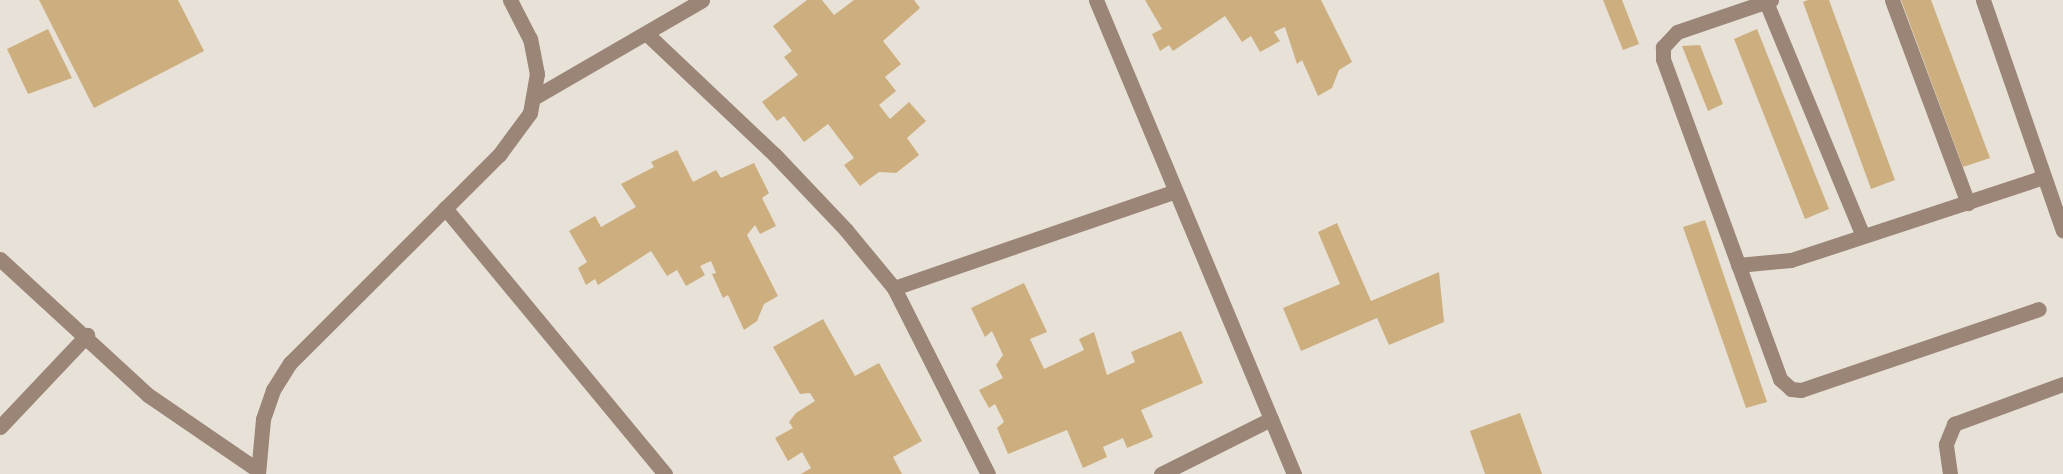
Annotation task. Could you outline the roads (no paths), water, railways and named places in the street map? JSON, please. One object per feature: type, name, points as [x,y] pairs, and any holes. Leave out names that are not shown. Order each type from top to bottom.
[{"type":"street","points":[[0,259],[87,335],[148,395],[257,472],[262,419],[273,390],[290,363],[519,131],[535,97],[537,74],[530,39],[510,0]]},
{"type":"street","points":[[535,97],[648,35],[702,0]]},
{"type":"street","points":[[1096,0],[1294,474]]},
{"type":"street","points":[[1892,0],[1968,203]]},
{"type":"street","points":[[1983,0],[2063,231]]},
{"type":"street","points":[[1863,236],[1769,1],[1677,32],[1663,46],[1663,59],[1780,379],[1791,389],[1802,390],[2039,309]]},
{"type":"street","points":[[648,35],[774,154],[846,230],[894,288],[988,474]]},
{"type":"street","points":[[1738,265],[1791,260],[2044,177]]},
{"type":"street","points":[[894,288],[1174,191]]},
{"type":"street","points":[[445,207],[665,474]]},
{"type":"street","points":[[0,427],[87,335]]},
{"type":"street","points":[[1950,474],[1946,444],[1954,424],[2063,384]]},
{"type":"street","points":[[1161,474],[1271,419]]}]
